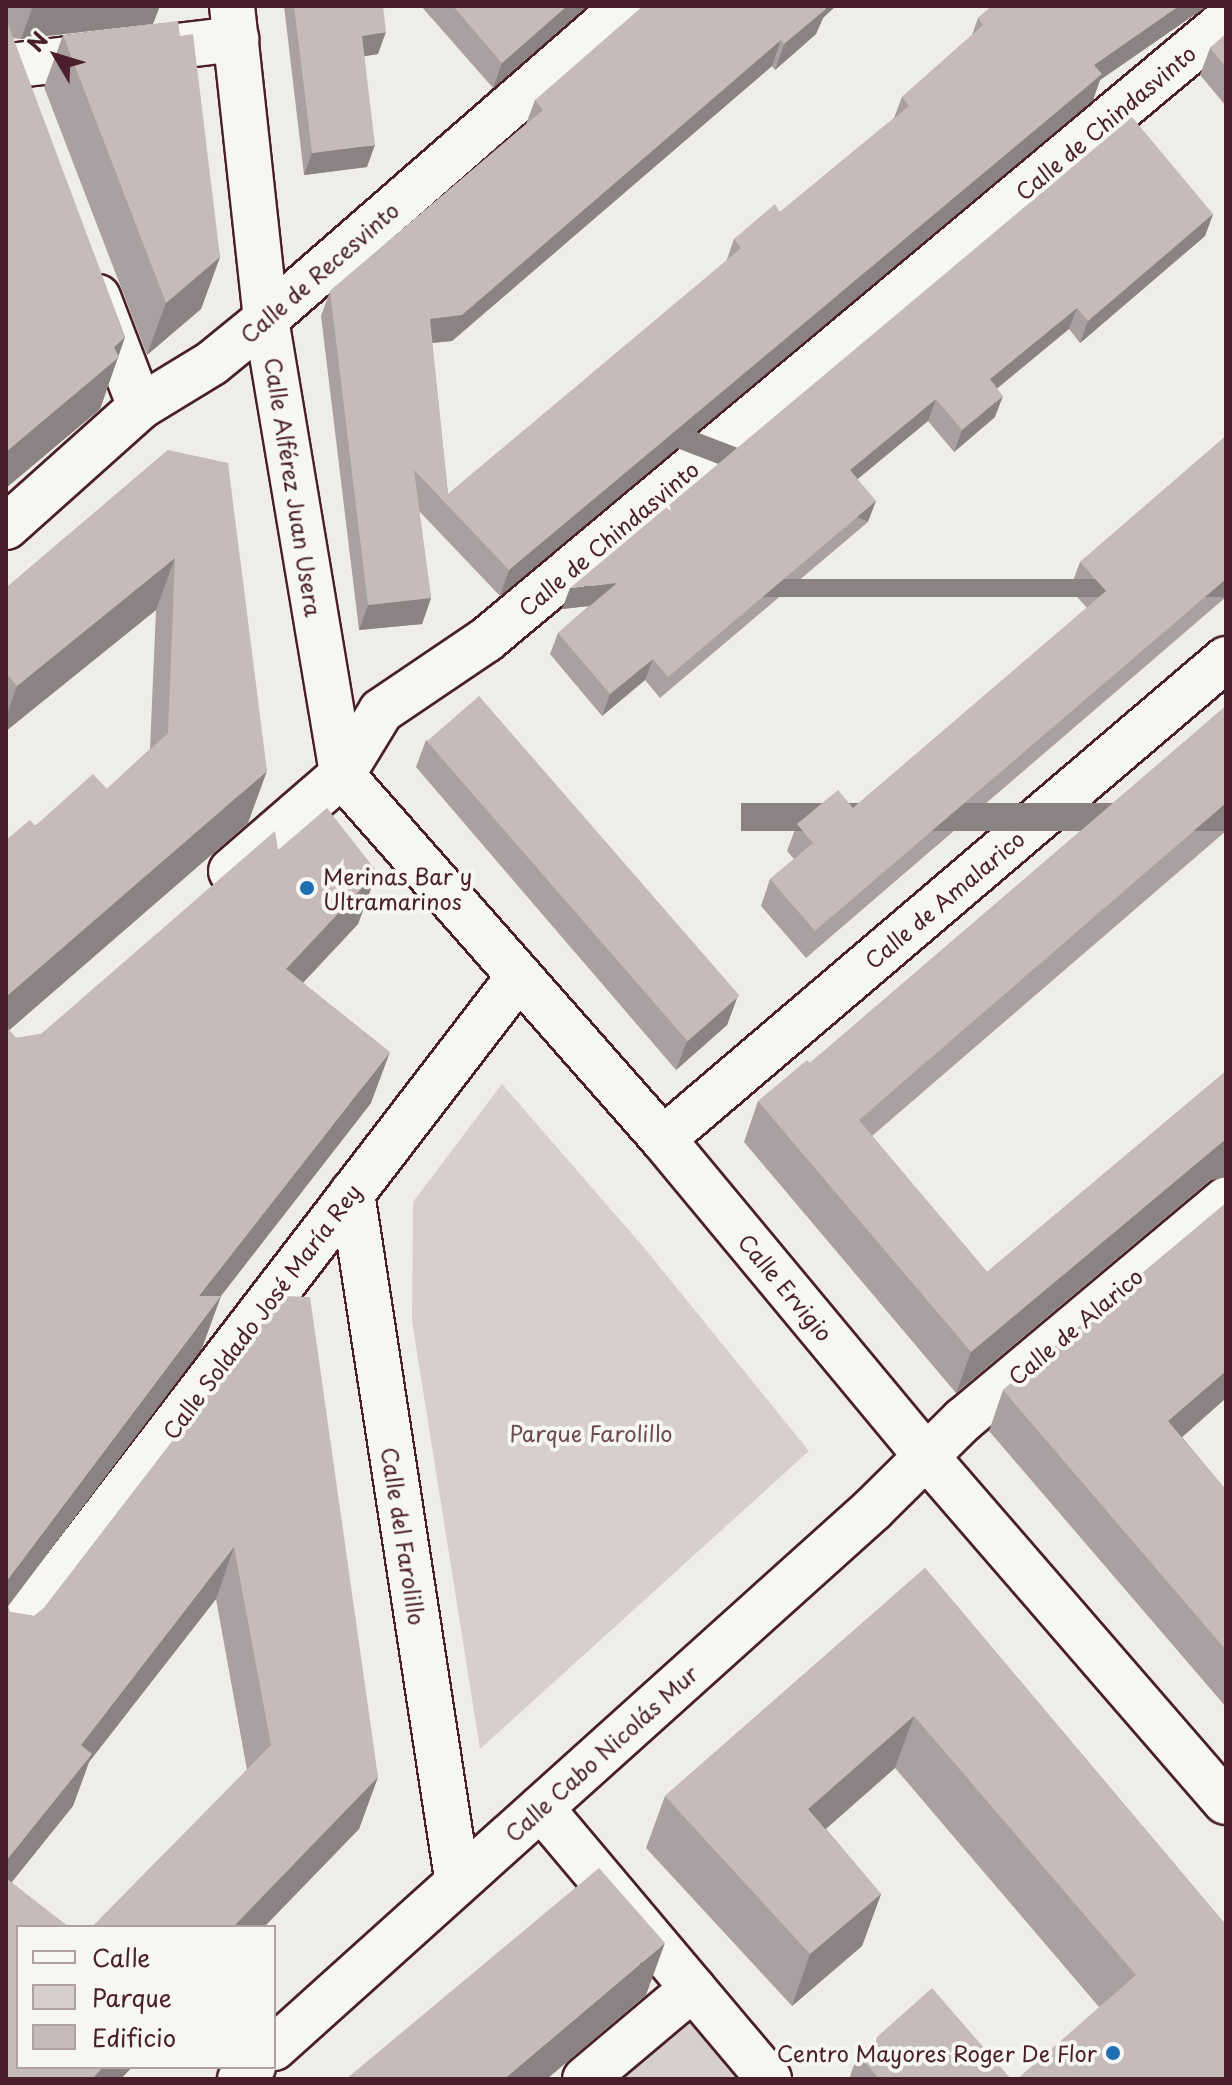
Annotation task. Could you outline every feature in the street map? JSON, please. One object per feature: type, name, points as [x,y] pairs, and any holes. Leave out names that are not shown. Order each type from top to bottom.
[{"type":"street","name":"Calle de Recesvinto","points":[[6,527],[140,407],[212,363],[266,319],[625,6]]},
{"type":"street","name":"Calle de Chindasvinto","points":[[195,902],[342,775],[381,711],[486,640],[1226,21]]},
{"type":"street","name":"Calle Alférez Juan Usera","points":[[234,22],[266,319],[342,775]]},
{"type":"street","points":[[26,111],[8,62],[234,22]]},
{"type":"street","points":[[83,259],[140,407]]},
{"type":"street","name":"Calle de Amalarico","points":[[663,1139],[1226,659]]},
{"type":"street","name":"Calle Ervigio","points":[[342,775],[517,979],[663,1139],[925,1455],[1226,1802]]},
{"type":"street","name":"Calle Soldado José María Rey","points":[[6,1644],[517,979]]},
{"type":"street","name":"Calle del Farolillo","points":[[352,1193],[457,1878]]},
{"type":"street","name":"Calle de Alarico","points":[[925,1455],[1226,1199]]},
{"type":"street","name":"Calle Cabo Nicolás Mur","points":[[276,2046],[457,1878],[541,1808],[873,1509],[925,1455]]},
{"type":"street","points":[[541,1808],[769,2079]]},
{"type":"street","points":[[585,2079],[693,1988]]},
{"type":"green space","name":"Parque Farolillo","points":[[502,1084],[646,1250],[809,1451],[480,1749],[412,1321],[413,1202]]},
{"type":"green space","points":[[693,1988],[769,2079],[585,2079]]},
{"type":"building","points":[[294,6],[383,6],[386,32],[362,36],[375,145],[312,153]]},
{"type":"building","points":[[453,6],[567,6],[502,63]]},
{"type":"building","points":[[643,6],[823,6],[826,9],[784,44],[781,40],[462,315],[430,319],[448,494],[741,248],[734,239],[775,204],[780,212],[909,106],[902,97],[983,25],[978,18],[992,6],[1179,6],[1094,65],[1102,74],[509,570],[414,470],[431,598],[368,605],[330,291],[543,110],[535,100]]},
{"type":"building","points":[[6,19],[125,337],[114,347],[119,357],[6,452]]},
{"type":"building","points":[[178,21],[180,36],[193,34],[220,257],[166,303],[63,35]]},
{"type":"building","points":[[1226,34],[1226,67],[1210,48]]},
{"type":"building","points":[[1132,117],[1213,214],[1088,321],[1077,308],[990,379],[1003,396],[962,430],[936,399],[850,470],[876,501],[668,677],[653,659],[610,694],[558,633],[617,583],[570,588]]},
{"type":"building","points":[[1226,436],[1226,579],[815,931],[770,879],[813,843],[797,824],[838,790],[853,808],[1106,591],[1080,562]]},
{"type":"building","points":[[168,450],[228,463],[267,771],[8,995],[6,1003],[6,840],[30,820],[35,826],[93,774],[107,789],[168,733],[175,558],[17,686],[6,673],[6,588]]},
{"type":"building","points":[[479,696],[739,996],[687,1041],[427,741]]},
{"type":"building","points":[[1226,706],[1226,803],[859,1120],[987,1272],[1226,1071],[1226,1139],[971,1352],[758,1101],[807,1060],[810,1063]]},
{"type":"building","points":[[327,808],[377,872],[286,969],[390,1052],[199,1296],[221,1296],[6,1582],[6,1026],[16,1038],[41,1034],[275,831],[278,850]]},
{"type":"building","points":[[1226,1203],[1226,1371],[1168,1421],[1226,1490],[1226,1650],[1003,1390]]},
{"type":"building","points":[[284,1296],[310,1297],[378,1777],[235,1925],[94,1925],[271,1745],[234,1547],[81,1745],[92,1754],[6,1861],[6,1603],[10,1612],[34,1616],[44,1608]]},
{"type":"building","points":[[925,1568],[1226,1925],[1226,2079],[1017,2079],[1136,1975],[914,1716],[808,1809],[881,1894],[810,1954],[665,1796]]},
{"type":"building","points":[[599,1868],[665,1943],[504,2079],[346,2079]]},
{"type":"building","points":[[6,1878],[66,1925],[16,1925],[16,2069],[101,2069],[92,2079],[6,2079]]},
{"type":"building","points":[[932,1988],[1011,2079],[879,2079],[858,2054]]},
{"type":"place","name":"Merinas Bar y Ultramarinos","points":[[307,888]]},
{"type":"place","name":"Centro Mayores Roger De Flor","points":[[1113,2053]]}]
